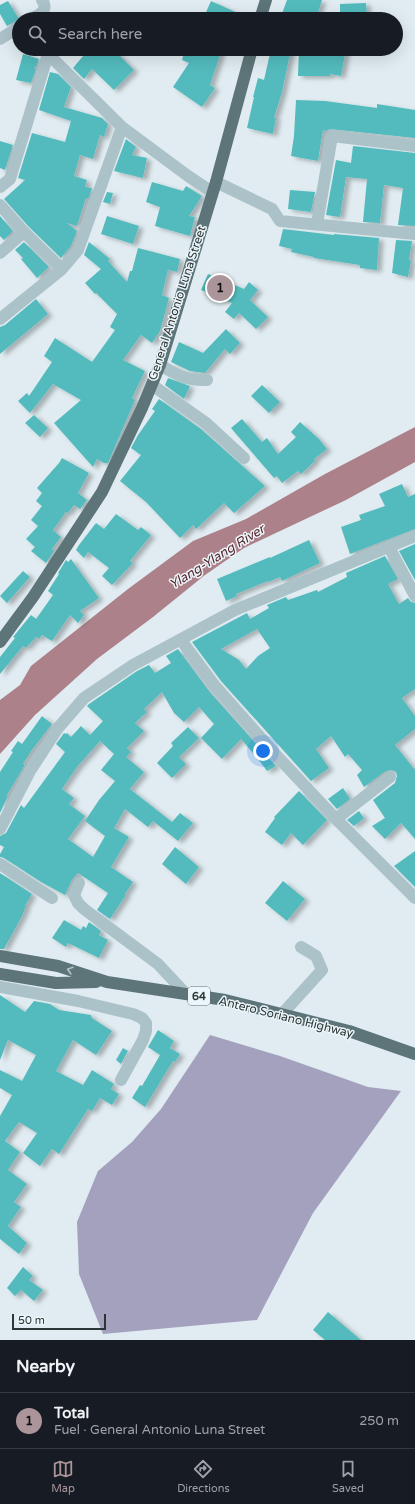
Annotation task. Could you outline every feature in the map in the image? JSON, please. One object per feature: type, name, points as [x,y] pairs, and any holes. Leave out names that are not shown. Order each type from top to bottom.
[{"type":"main road","points":[[262,12],[266,0]]},
{"type":"main road","name":"General Antonio Luna Street","points":[[0,642],[33,596],[102,492],[142,408],[160,365],[214,187],[250,56]]},
{"type":"main road","name":"Antero Soriano Highway","points":[[0,956],[58,966],[107,982],[225,1000],[349,1031],[415,1054]]},
{"type":"main road","name":"Antero Soriano Highway","points":[[0,974],[56,983],[107,982]]},
{"type":"street","points":[[42,0],[46,5],[43,12]]},
{"type":"street","points":[[0,39],[12,31]]},
{"type":"street","points":[[0,187],[10,179],[45,56]]},
{"type":"street","points":[[51,56],[122,126],[188,176],[272,209],[280,221],[415,234]]},
{"type":"street","points":[[0,319],[62,269],[78,250],[122,126]]},
{"type":"street","points":[[317,224],[332,136],[415,146]]},
{"type":"street","points":[[0,205],[24,232],[62,269]]},
{"type":"street","points":[[0,253],[24,232]]},
{"type":"street","points":[[160,365],[181,377],[195,381],[207,380]]},
{"type":"street","points":[[152,384],[206,423],[244,458]]},
{"type":"street","points":[[0,829],[30,771],[58,728],[84,698],[134,665],[235,610],[415,536]]},
{"type":"street","points":[[389,547],[415,596]]},
{"type":"street","points":[[181,640],[215,686],[336,819],[415,898]]},
{"type":"street","points":[[336,819],[390,777]]},
{"type":"street","points":[[0,864],[52,898]]},
{"type":"street","points":[[79,883],[74,895],[78,903],[158,964],[186,994]]},
{"type":"street","points":[[282,1014],[322,970],[316,956],[301,947]]},
{"type":"street","points":[[0,987],[78,1000],[142,1018],[146,1023],[146,1032],[122,1080]]},
{"type":"shaded area","points":[[210,1035],[280,1056],[368,1087],[401,1091],[313,1213],[257,1320],[103,1334],[79,1274],[77,1222],[98,1171],[132,1142],[161,1109]]},
{"type":"water","name":"Ylang-Ylang River","points":[[415,427],[415,462],[346,500],[244,548],[205,575],[153,617],[97,659],[35,715],[0,754],[0,700],[20,685],[31,666],[128,589],[193,541],[246,519],[325,474]]},
{"type":"building","points":[[287,0],[322,0],[318,12],[283,12]]},
{"type":"building","points":[[8,1],[15,12],[12,12],[12,23],[7,26],[0,14],[0,5]]},
{"type":"building","points":[[211,1],[235,12],[206,12]]},
{"type":"building","points":[[366,3],[367,12],[340,12],[340,4]]},
{"type":"building","points":[[22,56],[29,56],[39,59],[34,68],[36,69],[31,83],[16,80]]},
{"type":"building","points":[[83,56],[120,56],[134,70],[114,90],[92,69],[84,79],[73,68]]},
{"type":"building","points":[[183,56],[220,56],[210,85],[215,88],[202,107],[173,87],[189,63],[182,60]]},
{"type":"building","points":[[269,56],[290,56],[282,92],[274,118],[276,118],[273,134],[247,128],[258,78],[264,80]]},
{"type":"building","points":[[299,56],[345,56],[341,76],[330,74],[330,76],[298,76]]},
{"type":"building","points":[[50,72],[58,74],[71,87],[64,107],[102,118],[108,124],[104,137],[100,135],[93,159],[80,155],[74,176],[87,180],[85,187],[92,188],[89,198],[86,198],[77,226],[67,223],[77,231],[71,246],[61,258],[29,227],[4,199],[25,180],[18,178],[32,133],[65,142],[71,121],[39,110]]},
{"type":"building","points":[[296,100],[325,101],[377,108],[377,104],[415,110],[415,138],[330,129],[326,131],[323,130],[318,161],[291,156],[294,136]]},
{"type":"building","points":[[126,139],[136,147],[132,155],[147,158],[143,178],[114,171]]},
{"type":"building","points":[[0,141],[13,145],[5,170],[0,168]]},
{"type":"building","points":[[353,146],[415,153],[414,226],[398,225],[403,188],[384,185],[380,223],[363,222],[367,179],[346,177],[340,217],[326,215],[336,160],[351,163]]},
{"type":"building","points":[[152,182],[183,191],[186,186],[202,196],[189,216],[195,217],[190,236],[155,226],[160,207],[146,202]]},
{"type":"building","points":[[290,190],[315,192],[311,212],[288,209]]},
{"type":"building","points":[[107,192],[113,193],[110,204],[103,202]]},
{"type":"building","points":[[0,216],[13,231],[4,240],[0,236]]},
{"type":"building","points":[[107,216],[139,226],[133,244],[101,234]]},
{"type":"building","points":[[283,229],[334,235],[379,238],[377,270],[360,268],[360,265],[314,258],[291,252],[292,249],[279,246]]},
{"type":"building","points":[[396,240],[412,241],[409,260],[411,261],[408,277],[392,273]]},
{"type":"building","points":[[24,242],[49,267],[37,278],[21,259],[23,258],[15,250]]},
{"type":"building","points":[[89,242],[110,259],[108,261],[127,282],[130,271],[132,271],[138,248],[180,259],[177,272],[168,270],[162,295],[169,298],[160,331],[152,343],[141,335],[123,360],[145,371],[132,398],[135,400],[108,463],[104,463],[97,459],[93,467],[54,423],[81,400],[53,384],[30,413],[18,401],[27,393],[29,396],[52,362],[44,356],[55,338],[92,362],[115,330],[110,327],[117,314],[85,283],[101,269],[84,255]]},
{"type":"building","points":[[208,274],[244,289],[249,282],[258,290],[250,300],[268,317],[256,329],[239,313],[234,319],[225,312],[232,303],[201,290]]},
{"type":"building","points":[[36,299],[48,314],[0,354],[0,327],[5,325]]},
{"type":"building","points":[[226,329],[240,343],[230,354],[225,349],[205,373],[190,371],[171,362],[179,342],[203,353]]},
{"type":"building","points":[[168,378],[190,386],[184,399],[165,385]]},
{"type":"building","points":[[262,385],[280,402],[269,413],[251,396]]},
{"type":"building","points":[[159,399],[201,429],[265,486],[234,513],[224,503],[196,529],[193,525],[180,538],[146,502],[120,481],[141,455],[131,448],[138,435],[155,411],[152,409]]},
{"type":"building","points":[[34,415],[48,428],[40,437],[25,423]]},
{"type":"building","points":[[242,419],[262,442],[267,438],[278,454],[296,437],[291,432],[300,422],[319,439],[327,449],[314,459],[315,461],[301,474],[298,471],[282,483],[277,476],[274,478],[231,428]]},
{"type":"building","points":[[62,458],[89,473],[78,493],[87,500],[80,509],[74,505],[68,513],[66,512],[53,530],[61,537],[52,549],[54,551],[46,563],[31,551],[35,547],[26,539],[38,526],[31,520],[42,506],[36,501],[42,493],[37,488]]},
{"type":"building","points":[[402,484],[408,497],[415,494],[415,529],[350,554],[341,527],[361,520],[359,515],[385,506],[379,494]]},
{"type":"building","points":[[116,514],[138,530],[141,527],[151,535],[130,561],[133,563],[112,585],[102,576],[109,568],[88,552],[84,558],[76,550],[96,523],[104,529]]},
{"type":"building","points":[[309,540],[320,563],[282,581],[280,577],[268,581],[236,594],[237,596],[226,601],[217,579],[270,558]]},
{"type":"building","points":[[415,544],[415,580],[399,551]]},
{"type":"building","points":[[385,556],[398,579],[388,584],[399,604],[408,598],[411,602],[415,603],[415,689],[402,698],[415,716],[415,729],[395,745],[415,770],[415,839],[401,823],[385,839],[372,826],[385,818],[373,800],[395,783],[397,776],[396,772],[392,770],[386,771],[364,787],[357,775],[362,770],[348,754],[345,757],[331,736],[316,749],[329,768],[311,781],[221,681],[192,642],[247,613],[250,619],[269,608],[267,605],[286,597],[288,600],[317,590],[318,592],[347,577],[346,573]],"holes":[[[257,629],[270,648],[258,656],[246,669],[239,660],[221,649]]]},
{"type":"building","points":[[71,559],[99,598],[80,611],[84,615],[78,623],[70,615],[52,641],[42,635],[39,639],[36,637],[26,648],[23,646],[0,674],[0,657],[15,638],[13,637],[31,615],[36,619],[53,595],[48,591],[59,574],[58,573],[66,560],[68,562]]},
{"type":"building","points":[[23,571],[30,577],[7,603],[0,596]]},
{"type":"building","points":[[178,649],[209,691],[276,766],[267,771],[241,739],[222,759],[201,738],[214,724],[199,707],[184,722],[174,713],[162,692],[144,709],[147,712],[135,723],[144,731],[127,748],[131,752],[126,757],[144,772],[130,789],[172,822],[180,813],[193,823],[178,841],[153,821],[148,827],[125,809],[114,828],[129,837],[111,867],[133,882],[110,919],[97,910],[108,893],[78,873],[72,880],[65,895],[0,857],[4,847],[0,845],[0,836],[6,833],[21,805],[24,808],[65,752],[56,744],[64,733],[67,733],[71,737],[81,726],[90,735],[103,721],[87,706],[137,671],[149,665],[155,673],[171,663],[166,656]],"holes":[[[100,741],[114,754],[101,770],[115,781],[99,800],[85,821],[105,836],[93,857],[68,839],[85,816],[69,804],[74,798],[62,789],[77,767]]]},
{"type":"building","points":[[42,716],[52,724],[23,764],[25,765],[7,795],[8,796],[0,813],[0,772],[18,741],[22,744]]},
{"type":"building","points":[[188,727],[199,738],[179,757],[186,764],[172,778],[157,763],[173,746],[171,743]]},
{"type":"building","points":[[343,788],[350,799],[337,809],[328,799]]},
{"type":"building","points":[[299,791],[327,820],[303,845],[291,833],[282,845],[265,832],[275,818],[274,817]]},
{"type":"building","points":[[359,811],[364,818],[354,826],[347,820]]},
{"type":"building","points":[[175,847],[199,867],[186,884],[162,864]]},
{"type":"building","points":[[415,851],[415,887],[394,866]]},
{"type":"building","points":[[0,873],[32,894],[4,949],[0,949]]},
{"type":"building","points":[[283,881],[305,899],[287,921],[265,903]]},
{"type":"building","points":[[64,920],[81,930],[83,926],[86,928],[89,922],[101,931],[99,935],[108,940],[99,958],[68,943],[66,947],[52,938]]},
{"type":"building","points":[[0,995],[25,1012],[34,1001],[50,1004],[59,1010],[91,1015],[92,1018],[112,1031],[96,1055],[73,1040],[56,1071],[83,1085],[92,1070],[114,1084],[111,1089],[119,1094],[112,1105],[100,1098],[92,1111],[88,1109],[59,1154],[52,1149],[40,1166],[23,1153],[37,1133],[19,1122],[5,1141],[20,1152],[8,1170],[27,1184],[14,1202],[21,1207],[8,1226],[27,1243],[19,1254],[0,1239],[0,1116],[12,1095],[0,1088],[0,1070],[22,1081],[36,1055],[8,1040],[0,1060]]},
{"type":"building","points":[[158,1030],[174,1041],[170,1048],[180,1054],[175,1062],[173,1061],[145,1107],[132,1098],[140,1085],[142,1086],[160,1055],[148,1047]]},
{"type":"building","points":[[123,1048],[128,1051],[121,1064],[116,1060]]},
{"type":"building","points":[[23,1267],[33,1276],[29,1280],[43,1290],[34,1301],[21,1290],[15,1296],[7,1288]]},
{"type":"building","points":[[328,1312],[361,1340],[325,1340],[313,1330]]},
{"type":"place","name":"Total","points":[[220,288]]}]
